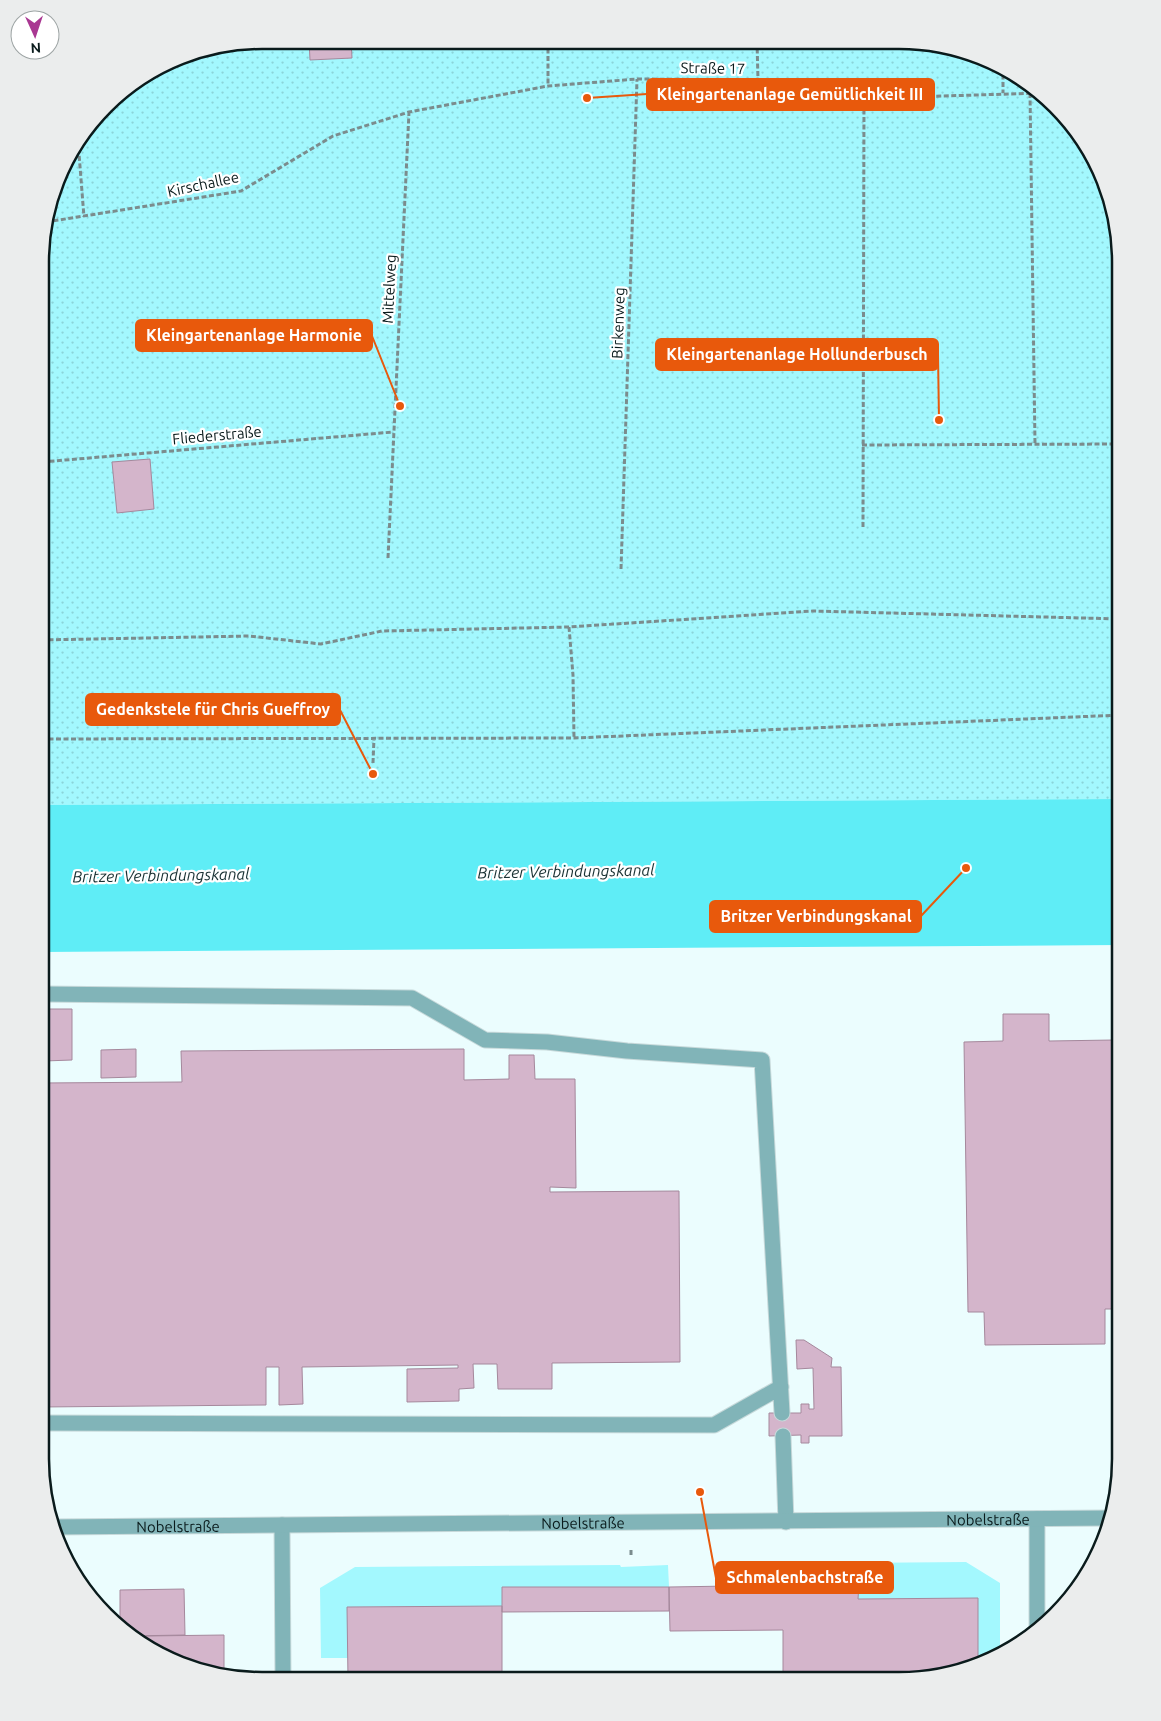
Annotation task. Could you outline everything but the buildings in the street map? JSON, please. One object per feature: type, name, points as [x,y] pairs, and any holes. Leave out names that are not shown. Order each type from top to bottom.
[{"type":"street","points":[[49,994],[412,998],[485,1040],[547,1042],[627,1051],[762,1060],[782,1413]]},
{"type":"street","points":[[49,1423],[714,1425],[781,1387]]},
{"type":"street","points":[[783,1436],[786,1522]]},
{"type":"street","name":"Nobelstraße","points":[[60,1527],[1104,1518]]},
{"type":"street","points":[[1037,1519],[1038,1621]]},
{"type":"street","points":[[282,1525],[283,1672]]},
{"type":"path","points":[[548,49],[548,86]]},
{"type":"path","points":[[757,49],[758,80]]},
{"type":"path","points":[[1002,75],[1003,93]]},
{"type":"path","name":"Straße 17","points":[[409,112],[548,86],[637,79],[758,80],[781,101],[1029,93]]},
{"type":"path","name":"Birkenweg","points":[[621,569],[637,79]]},
{"type":"path","points":[[1030,94],[1035,444]]},
{"type":"path","points":[[863,527],[864,98]]},
{"type":"path","name":"Kirschallee","points":[[53,221],[241,191],[333,136],[409,112]]},
{"type":"path","name":"Mittelweg","points":[[388,558],[409,112]]},
{"type":"path","points":[[79,152],[84,217]]},
{"type":"path","name":"Fliederstraße","points":[[49,461],[393,432]]},
{"type":"path","points":[[862,446],[1112,444]]},
{"type":"path","points":[[49,640],[249,636],[321,644],[382,631],[569,626],[814,611],[1112,619]]},
{"type":"path","points":[[569,626],[573,676],[574,738]]},
{"type":"path","points":[[49,739],[574,738],[1112,715]]},
{"type":"path","points":[[373,763],[374,738]]},
{"type":"path","points":[[700,1486],[700,1492]]},
{"type":"path","points":[[631,1550],[631,1557]]},
{"type":"shaded area","points":[[248,49],[913,49],[955,56],[981,65],[1006,77],[1050,111],[1076,143],[1096,180],[1108,220],[1112,248],[1112,799],[49,805],[49,248],[56,206],[65,180],[77,155],[111,111],[155,77],[180,65],[206,56]]},
{"type":"shaded area","points":[[966,1562],[1000,1583],[1000,1647],[978,1657],[978,1598],[858,1599],[859,1585],[739,1586],[739,1564]]},
{"type":"shaded area","points":[[620,1565],[621,1567],[668,1565],[669,1587],[502,1587],[502,1606],[348,1607],[348,1658],[321,1658],[320,1588],[355,1567]]},
{"type":"water","points":[[1112,799],[1112,945],[49,952],[49,805]]},
{"type":"place","name":"Kleingartenanlage Gemütlichkeit III","points":[[587,98]]},
{"type":"place","name":"Kleingartenanlage Harmonie","points":[[400,406]]},
{"type":"place","name":"Kleingartenanlage Hollunderbusch","points":[[939,420]]},
{"type":"place","name":"Gedenkstele für Chris Gueffroy","points":[[373,774]]},
{"type":"place","name":"Britzer Verbindungskanal","points":[[966,868]]},
{"type":"place","name":"Schmalenbachstraße","points":[[700,1492]]}]
